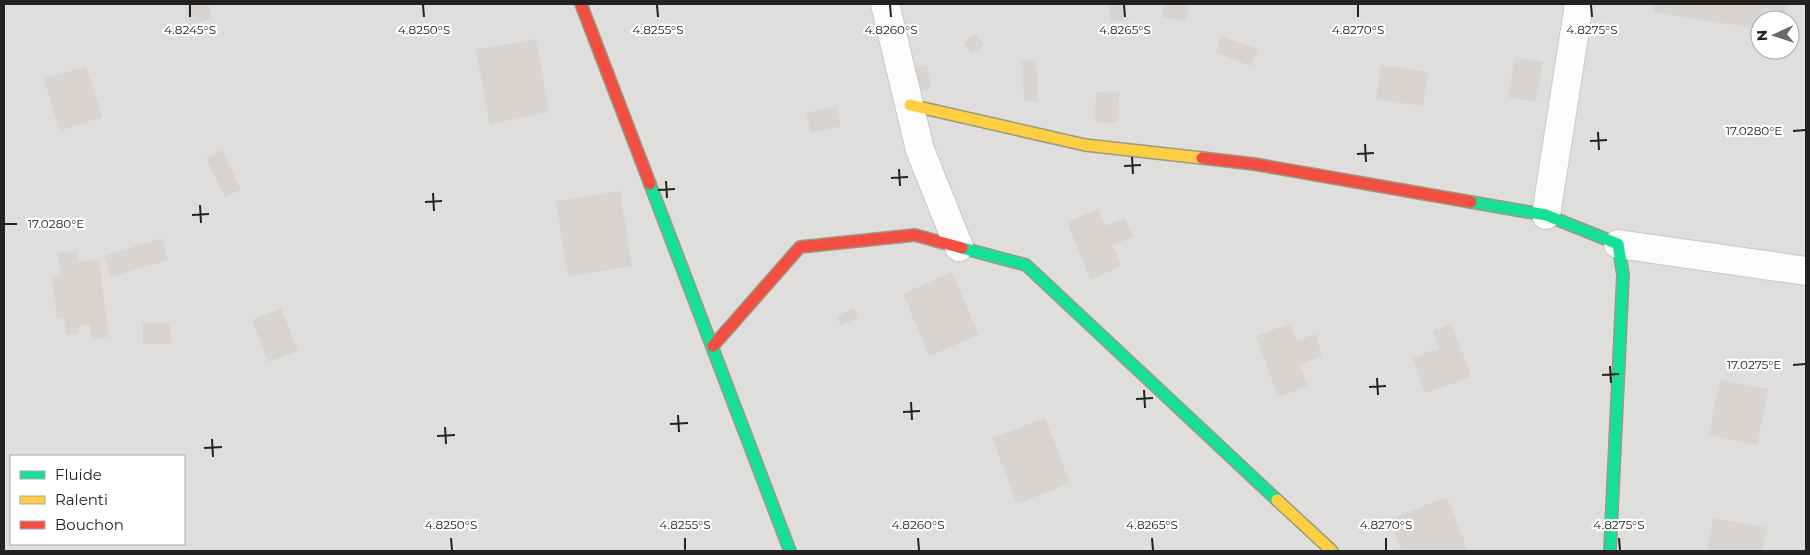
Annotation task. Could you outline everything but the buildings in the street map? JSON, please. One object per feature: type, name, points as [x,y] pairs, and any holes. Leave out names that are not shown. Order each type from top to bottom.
[{"type":"street","points":[[581,4],[713,346],[788,549]]},
{"type":"street","points":[[885,4],[920,150],[959,246]]},
{"type":"street","points":[[1546,215],[1579,4]]},
{"type":"street","points":[[910,105],[1085,145],[1254,164],[1546,215],[1618,244],[1806,271]]},
{"type":"street","points":[[713,346],[800,247],[915,235],[1026,265],[1332,551]]},
{"type":"street","points":[[1610,551],[1623,274],[1618,244]]},
{"type":"shaded area","points":[[4,4],[1806,4],[1806,551],[4,551]]},
{"type":"traffic: fast","points":[[650,184],[790,551]]},
{"type":"traffic: fast","points":[[1471,202],[1546,215],[1618,244],[1623,275],[1610,551]]},
{"type":"traffic: fast","points":[[962,248],[1026,265],[1277,500]]},
{"type":"traffic: slow","points":[[910,105],[1085,145],[1202,158]]},
{"type":"traffic: slow","points":[[1277,500],[1332,551]]},
{"type":"traffic: jam","points":[[581,4],[650,184]]},
{"type":"traffic: jam","points":[[1202,158],[1254,164],[1471,202]]},
{"type":"traffic: jam","points":[[713,346],[800,247],[915,235],[962,248]]}]
